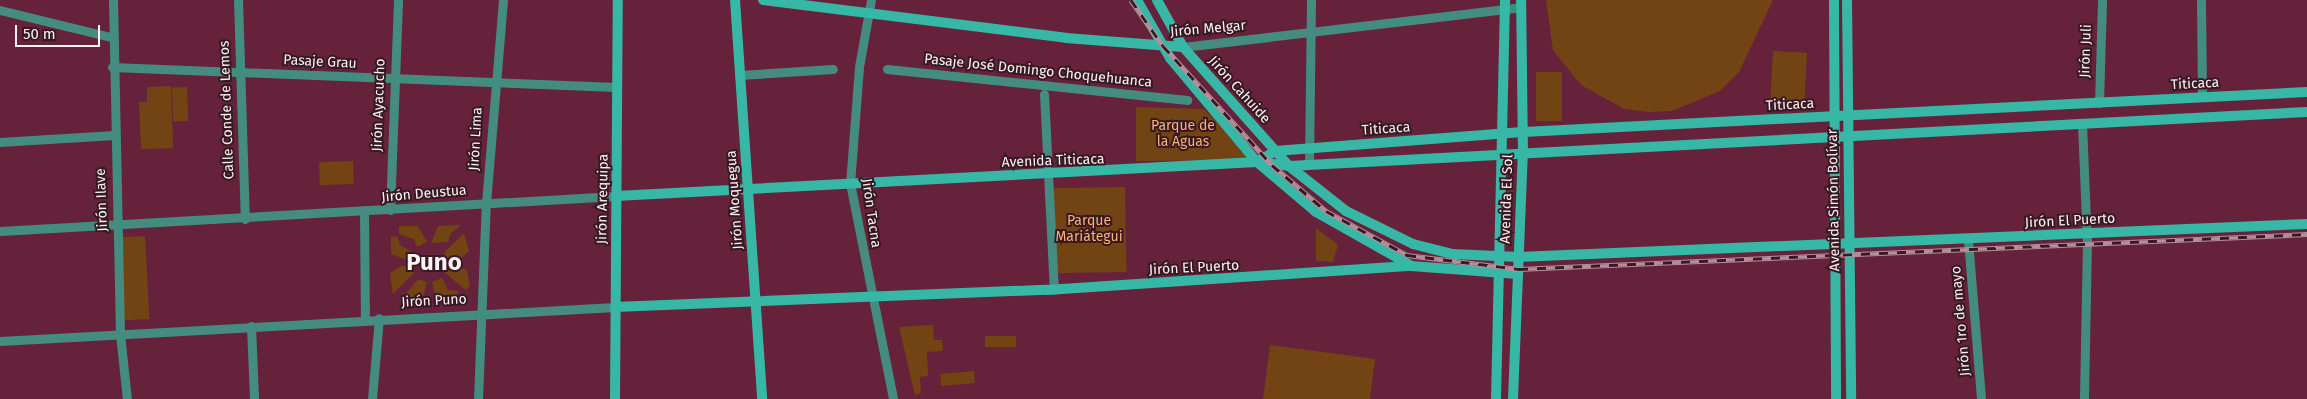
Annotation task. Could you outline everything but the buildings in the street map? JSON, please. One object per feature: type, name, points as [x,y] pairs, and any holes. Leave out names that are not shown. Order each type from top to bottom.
[{"type":"street","name":"Jirón Ilave","points":[[113,0],[111,36],[120,334],[127,399]]},
{"type":"street","name":"Calle Conde de Lemos","points":[[238,0],[244,219]]},
{"type":"street","name":"Jirón Ayacucho","points":[[390,210],[392,79],[398,0]]},
{"type":"street","name":"Jirón Lima","points":[[478,399],[493,82],[503,0]]},
{"type":"street","name":"Jirón Arequipa","points":[[615,399],[618,0]]},
{"type":"street","name":"Jirón Moquegua","points":[[735,0],[762,399]]},
{"type":"street","name":"Jirón Melgar","points":[[763,0],[868,11],[1066,38],[1183,47],[1311,32],[1521,3]]},
{"type":"street","name":"Jirón Tacna","points":[[871,0],[868,11],[850,183],[870,297],[893,399]]},
{"type":"street","points":[[1137,0],[1163,46],[1257,162],[1316,212],[1411,266]]},
{"type":"street","name":"Jirón Cahuide","points":[[1157,0],[1183,47],[1275,151],[1289,166],[1346,212],[1380,230],[1452,254],[1502,258],[1519,257]]},
{"type":"street","points":[[1309,164],[1311,0]]},
{"type":"street","name":"Avenida Simón Bolívar","points":[[1834,0],[1832,137],[1836,399]]},
{"type":"street","name":"Avenida Simón Bolívar","points":[[1847,0],[1846,136],[1851,399]]},
{"type":"street","name":"Jirón Juli","points":[[2099,103],[2102,0]]},
{"type":"street","points":[[2201,0],[2202,97]]},
{"type":"street","name":"Avenida El Sol","points":[[1513,399],[1523,155],[1521,3]]},
{"type":"street","name":"Avenida El Sol","points":[[1496,399],[1502,274],[1505,4]]},
{"type":"street","points":[[0,10],[111,36]]},
{"type":"street","name":"Pasaje Grau","points":[[112,67],[617,87]]},
{"type":"street","points":[[740,75],[833,69]]},
{"type":"street","name":"Pasaje José Domingo Choquehuanca","points":[[887,69],[1187,100]]},
{"type":"street","name":"Titicaca","points":[[1275,151],[1522,132],[2307,92]]},
{"type":"street","points":[[1044,94],[1054,290]]},
{"type":"street","points":[[1289,166],[2307,112]]},
{"type":"street","points":[[2082,124],[2084,399]]},
{"type":"street","points":[[0,142],[114,135]]},
{"type":"street","points":[[1257,162],[1275,151]]},
{"type":"street","name":"Avenida Titicaca","points":[[850,183],[1048,175],[1257,162],[1289,166]]},
{"type":"street","name":"Jirón Deustua","points":[[0,231],[117,223],[244,219],[486,203],[850,183]]},
{"type":"street","points":[[364,212],[365,319]]},
{"type":"street","name":"Jirón El Puerto","points":[[1519,257],[1968,240],[2307,224]]},
{"type":"street","name":"Jirón 1ro de mayo","points":[[1968,240],[1981,399]]},
{"type":"street","name":"Jirón El Puerto","points":[[870,297],[1054,290],[1411,266],[1518,274]]},
{"type":"street","name":"Jirón Puno","points":[[0,341],[251,326],[324,319],[365,319],[481,312],[870,297]]},
{"type":"street","points":[[372,399],[379,318]]},
{"type":"street","points":[[251,326],[254,399]]},
{"type":"green space","points":[[1546,0],[1773,0],[1739,72],[1720,91],[1672,111],[1648,112],[1624,109],[1581,85],[1553,50]]},
{"type":"green space","points":[[1773,51],[1807,53],[1804,106],[1770,104]]},
{"type":"green space","points":[[1536,72],[1562,72],[1562,121],[1536,121]]},
{"type":"green space","points":[[171,86],[173,148],[141,149],[139,102],[147,102],[147,87]]},
{"type":"green space","points":[[187,87],[188,121],[173,122],[172,88]]},
{"type":"green space","name":"Parque de la Aguas","points":[[1136,107],[1204,109],[1254,160],[1136,161]]},
{"type":"green space","points":[[353,161],[354,184],[320,185],[319,162]]},
{"type":"green space","points":[[1508,180],[1514,180],[1511,231],[1507,231]]},
{"type":"green space","name":"Parque Mariátegui","points":[[1125,187],[1126,272],[1050,273],[1049,188]]},
{"type":"green space","points":[[461,225],[451,233],[448,242],[431,243],[438,226]]},
{"type":"green space","points":[[399,226],[418,226],[427,242],[417,247],[414,239],[399,234]]},
{"type":"green space","points":[[1316,228],[1338,245],[1333,262],[1316,261]]},
{"type":"green space","points":[[464,233],[469,251],[460,259],[448,259],[444,253]]},
{"type":"green space","points":[[145,236],[149,319],[124,320],[120,237]]},
{"type":"green space","points":[[397,236],[400,245],[414,253],[410,261],[391,254],[391,237]]},
{"type":"green space","points":[[448,264],[467,270],[470,286],[466,290],[445,273]]},
{"type":"green space","points":[[401,266],[410,266],[414,273],[393,294],[390,273]]},
{"type":"green space","points":[[442,278],[448,290],[458,291],[457,299],[437,301],[432,282]]},
{"type":"green space","points":[[418,279],[427,282],[422,300],[400,301]]},
{"type":"green space","points":[[933,325],[934,340],[942,340],[943,351],[927,352],[928,376],[920,377],[921,393],[915,395],[899,327]]},
{"type":"green space","points":[[985,336],[1016,336],[1016,347],[985,347]]},
{"type":"green space","points":[[1270,345],[1375,359],[1370,399],[1263,399]]},
{"type":"green space","points":[[974,371],[975,383],[941,386],[940,374]]},
{"type":"shaded area","points":[[427,256],[433,256],[437,263],[433,270],[427,270],[423,266],[423,260]]},
{"type":"railway","points":[[1131,0],[1163,46],[1272,165],[1326,211],[1407,255],[1519,269],[2307,234]]},
{"type":"district","name":"Puno","points":[[434,263]]}]
